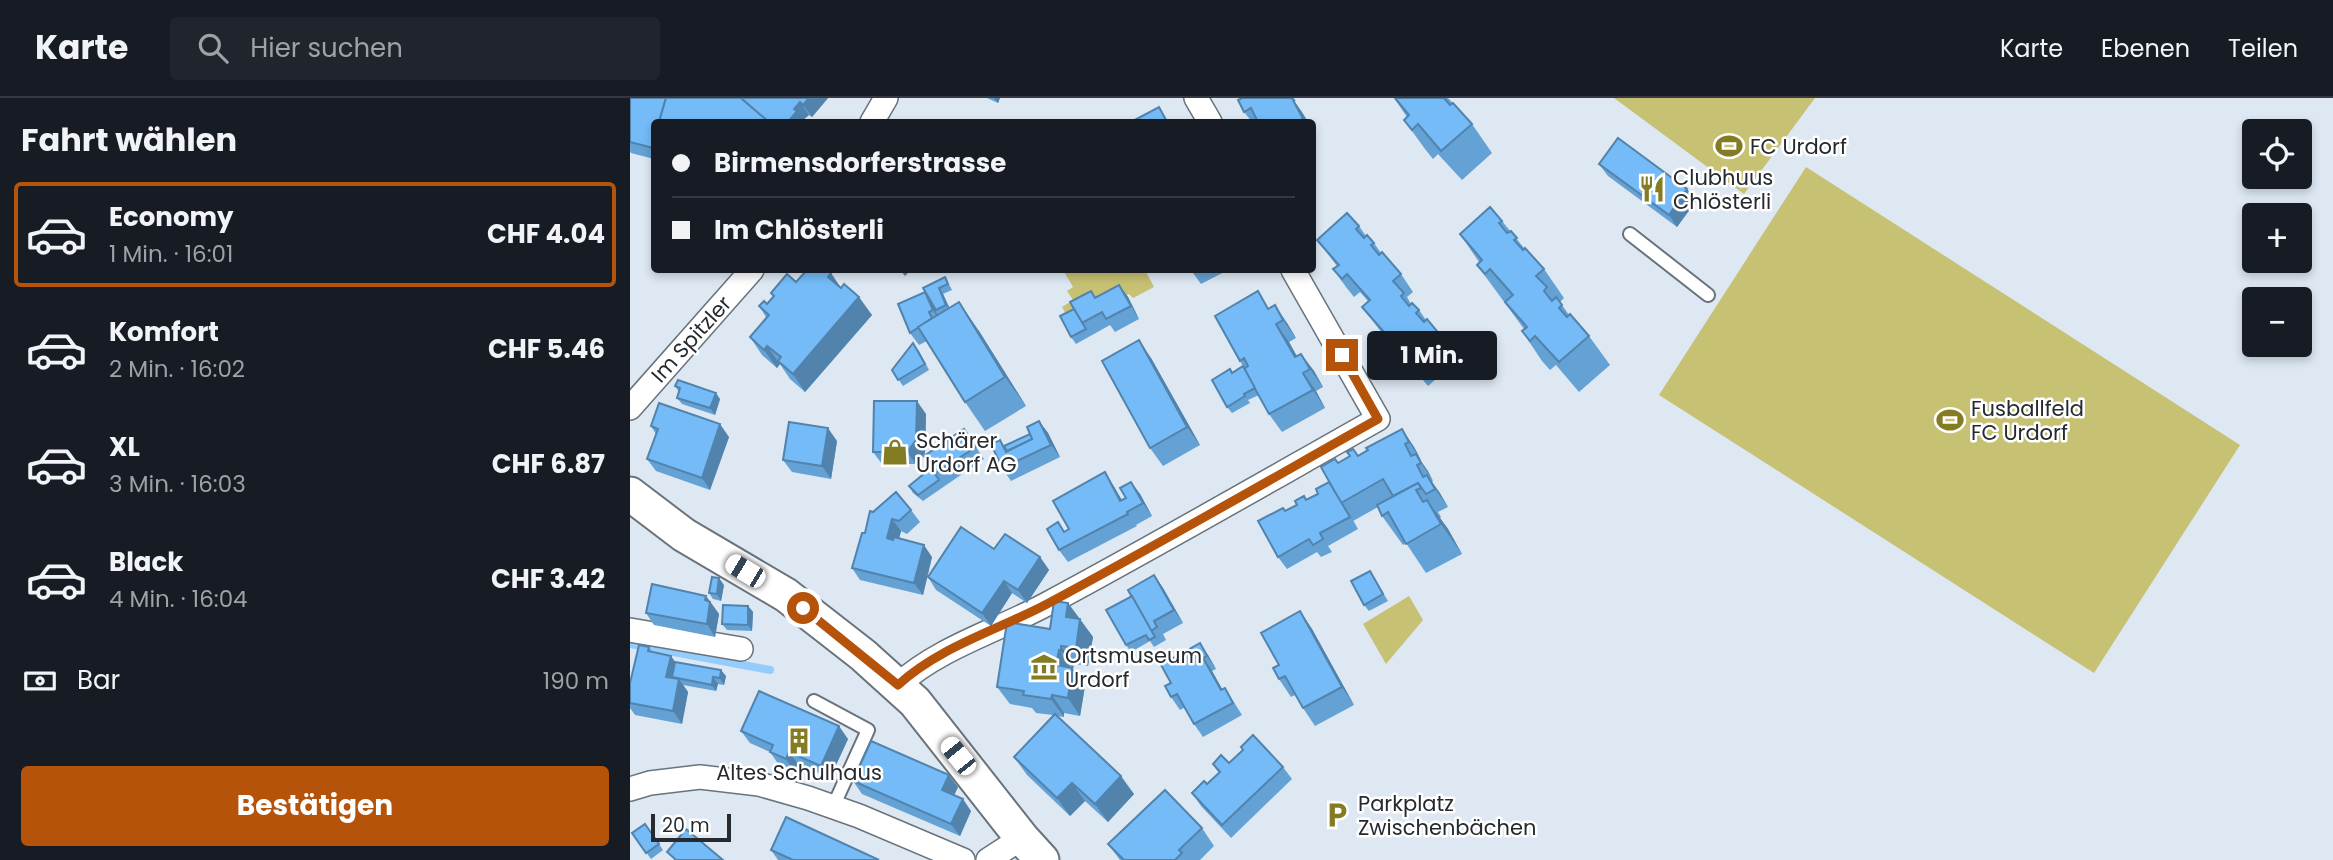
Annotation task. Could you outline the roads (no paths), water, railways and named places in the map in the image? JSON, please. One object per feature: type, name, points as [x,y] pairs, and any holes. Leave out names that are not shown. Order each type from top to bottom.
[{"type":"main road","points":[[630,494],[684,535],[786,595],[898,685],[915,702],[1032,849]]},
{"type":"street","points":[[874,119],[886,98]]},
{"type":"street","points":[[1196,98],[1208,119]]},
{"type":"street","name":"Im Spitzler","points":[[630,408],[749,273]]},
{"type":"street","points":[[898,685],[929,661],[1024,617],[1378,419],[1295,273]]},
{"type":"street","points":[[630,630],[741,649]]},
{"type":"street","points":[[630,789],[650,783],[700,777],[759,784],[833,807],[963,860]]},
{"type":"street","points":[[988,860],[1032,849]]},
{"type":"lane","points":[[1630,234],[1708,295]]},
{"type":"lane","points":[[814,701],[868,730],[833,807]]},
{"type":"waterway","points":[[630,644],[770,670]]},
{"type":"place","name":"FC Urdorf","points":[[1729,146]]},
{"type":"place","name":"Clubhuus Chlösterli","points":[[1652,189]]},
{"type":"place","name":"Fusballfeld FC Urdorf","points":[[1950,420]]},
{"type":"place","name":"Schärer Urdorf AG","points":[[895,452]]},
{"type":"place","name":"Ortsmuseum Urdorf","points":[[1044,667]]},
{"type":"place","name":"Altes Schulhaus","points":[[799,741]]},
{"type":"place","name":"Parkplatz Zwischenbächen","points":[[1337,815]]}]
